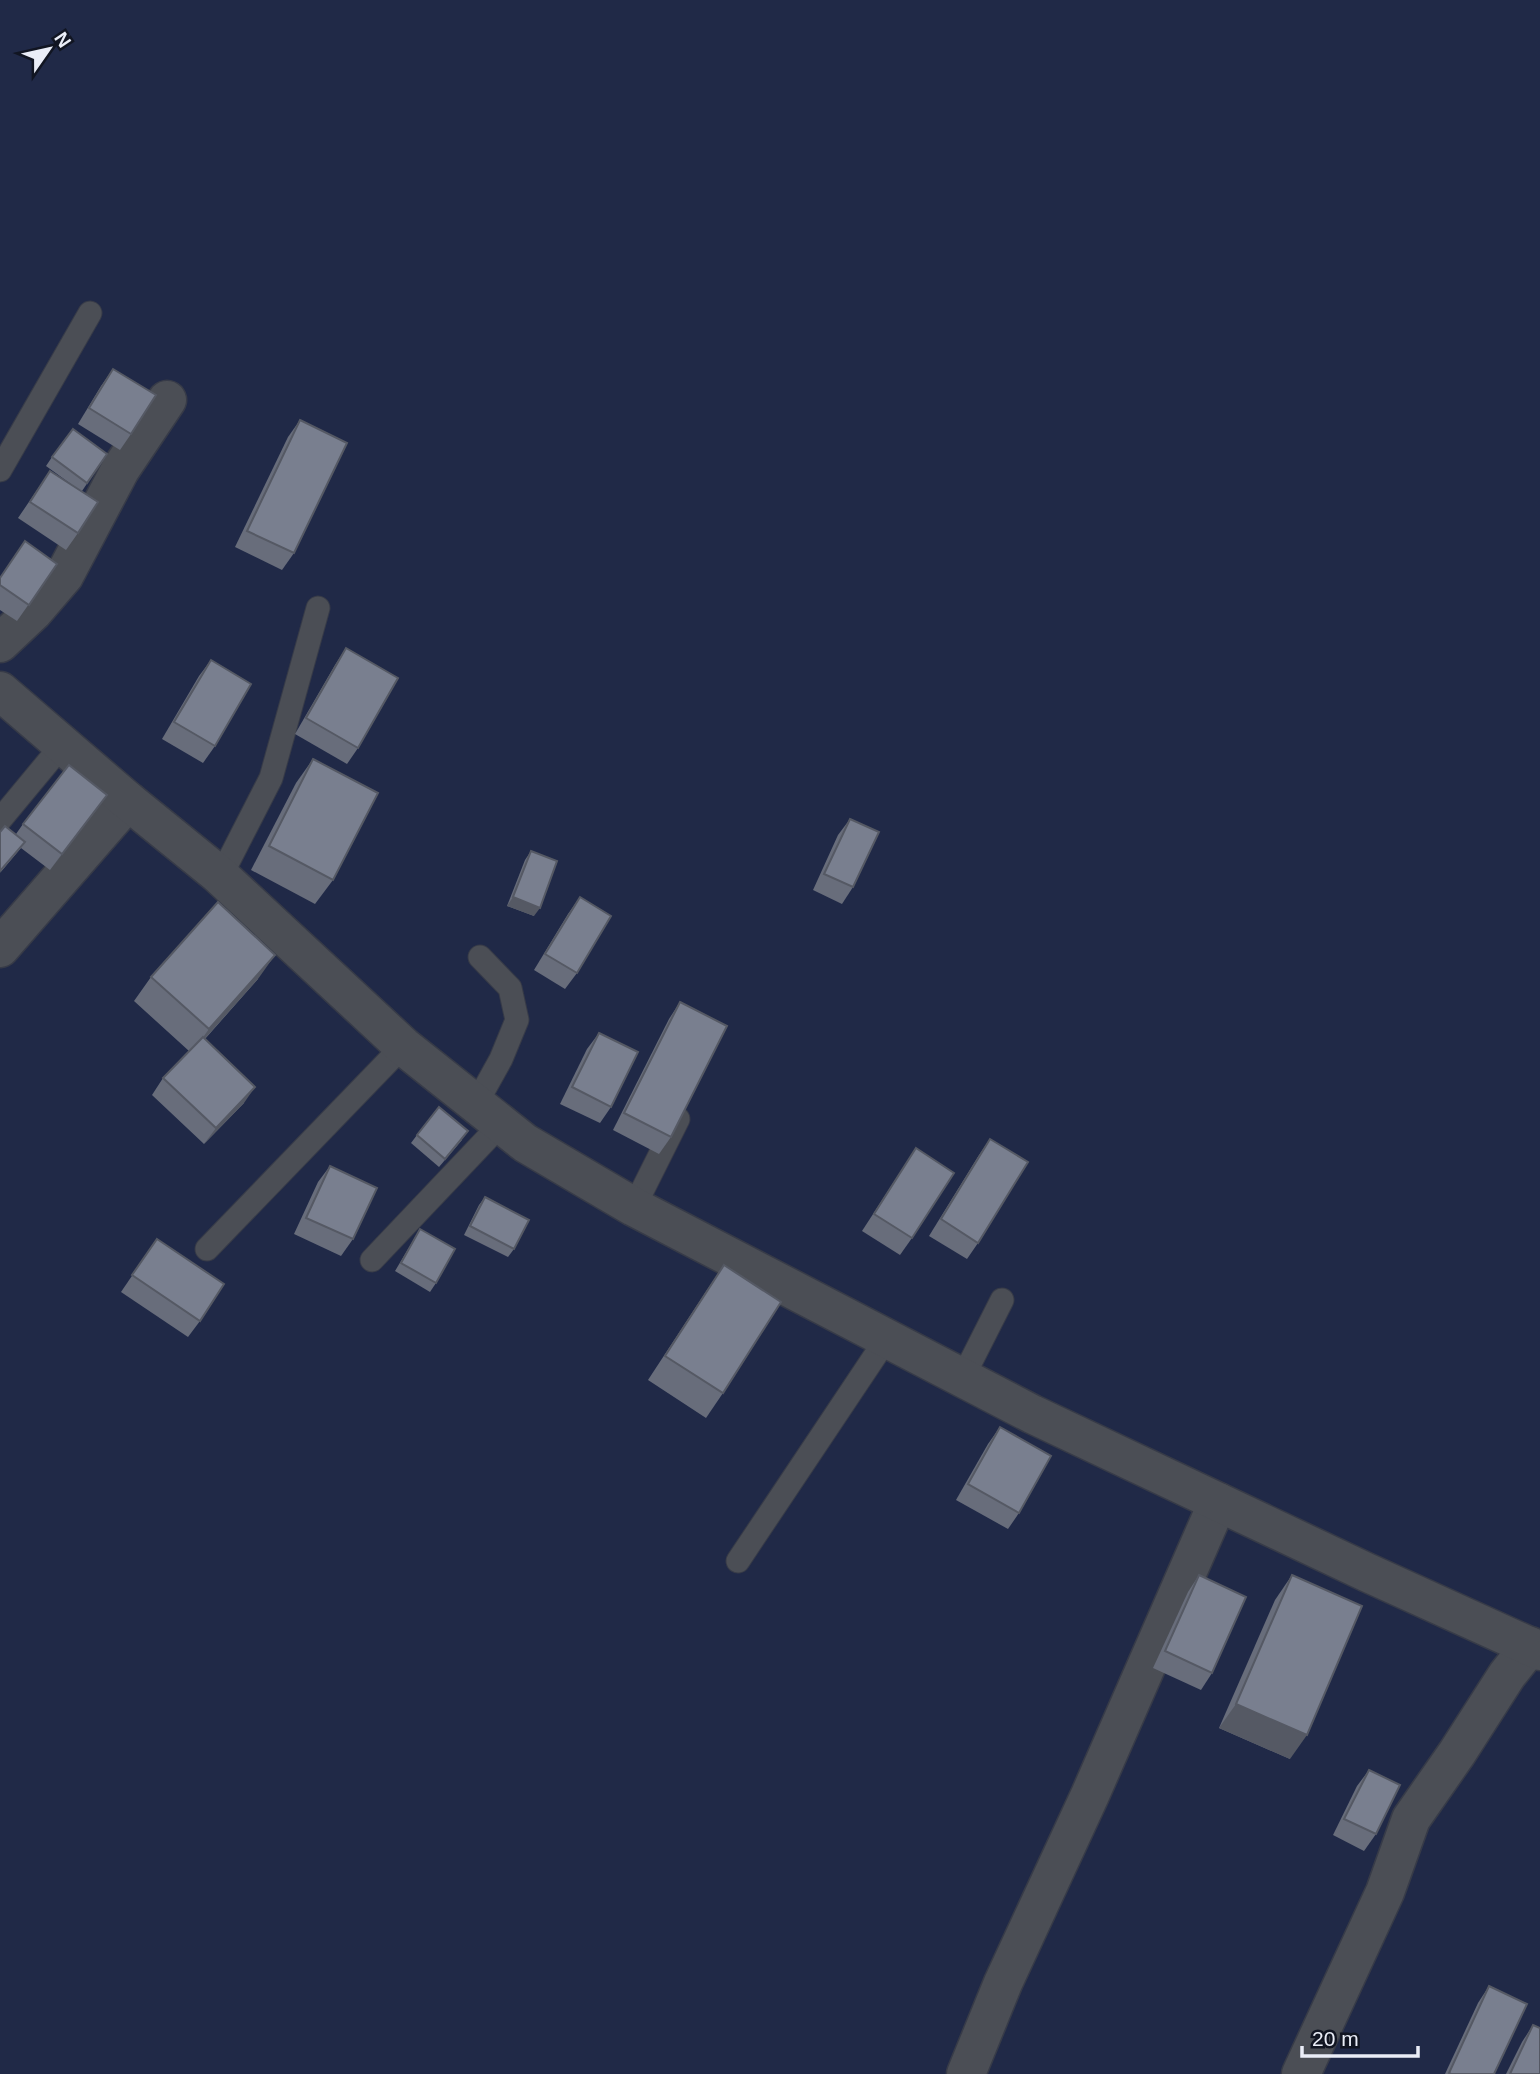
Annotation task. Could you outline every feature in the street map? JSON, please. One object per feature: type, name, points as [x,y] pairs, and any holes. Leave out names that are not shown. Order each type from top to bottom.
[{"type":"street","points":[[0,643],[34,611],[64,576],[120,470],[167,400]]},
{"type":"street","points":[[0,691],[128,802],[218,874],[404,1046],[525,1143],[634,1207],[1032,1414],[1366,1573],[1535,1648],[1507,1675],[1457,1754],[1411,1819],[1385,1892],[1301,2074]]},
{"type":"street","points":[[0,948],[128,802]]},
{"type":"street","points":[[966,2074],[1003,1983],[1090,1795],[1218,1502]]},
{"type":"lane","points":[[0,470],[90,313]]},
{"type":"lane","points":[[218,874],[228,862],[271,778],[317,608]]},
{"type":"lane","points":[[0,820],[63,744]]},
{"type":"lane","points":[[372,1260],[488,1114],[501,1059],[517,1020],[510,988],[480,957]]},
{"type":"lane","points":[[207,1249],[404,1046]]},
{"type":"lane","points":[[634,1207],[688,1100]]},
{"type":"lane","points":[[963,1377],[1002,1300]]},
{"type":"lane","points":[[738,1561],[887,1338]]},
{"type":"shaded area","points":[[0,0],[1540,0],[1540,2074],[0,2074]]},
{"type":"building","points":[[113,369],[156,395],[131,434],[89,408]]},
{"type":"building","points":[[300,420],[347,443],[294,553],[247,531]]},
{"type":"building","points":[[73,429],[107,454],[87,483],[52,457]]},
{"type":"building","points":[[50,471],[98,502],[78,533],[30,502]]},
{"type":"building","points":[[25,541],[57,564],[29,605],[0,585],[0,578]]},
{"type":"building","points":[[346,648],[398,678],[358,748],[306,718]]},
{"type":"building","points":[[211,660],[251,684],[215,746],[174,722]]},
{"type":"building","points":[[313,759],[378,793],[333,880],[269,846]]},
{"type":"building","points":[[69,765],[107,795],[62,854],[23,824]]},
{"type":"building","points":[[850,819],[879,832],[853,887],[824,874]]},
{"type":"building","points":[[5,826],[25,842],[0,871],[0,832]]},
{"type":"building","points":[[531,851],[557,861],[540,908],[513,897]]},
{"type":"building","points":[[580,897],[611,916],[577,973],[545,954]]},
{"type":"building","points":[[218,902],[275,955],[209,1029],[151,977]]},
{"type":"building","points":[[680,1002],[727,1026],[671,1137],[624,1113]]},
{"type":"building","points":[[599,1033],[638,1052],[611,1107],[572,1087]]},
{"type":"building","points":[[203,1037],[255,1087],[216,1128],[163,1078]]},
{"type":"building","points":[[439,1107],[468,1131],[445,1159],[417,1135]]},
{"type":"building","points":[[990,1139],[1028,1162],[978,1243],[941,1219]]},
{"type":"building","points":[[916,1148],[954,1173],[912,1238],[874,1214]]},
{"type":"building","points":[[330,1166],[377,1188],[353,1239],[306,1218]]},
{"type":"building","points":[[485,1197],[529,1220],[514,1249],[470,1226]]},
{"type":"building","points":[[420,1229],[455,1249],[436,1283],[401,1263]]},
{"type":"building","points":[[157,1239],[224,1284],[200,1321],[132,1275]]},
{"type":"building","points":[[724,1265],[781,1302],[723,1393],[665,1356]]},
{"type":"building","points":[[1000,1427],[1051,1456],[1019,1513],[968,1484]]},
{"type":"building","points":[[1199,1575],[1246,1597],[1212,1673],[1165,1651]]},
{"type":"building","points":[[1292,1575],[1362,1606],[1307,1735],[1236,1704]]},
{"type":"building","points":[[1369,1770],[1400,1785],[1376,1834],[1344,1819]]},
{"type":"building","points":[[1489,1986],[1527,2004],[1494,2074],[1451,2074],[1449,2073]]},
{"type":"building","points":[[1533,2025],[1540,2028],[1540,2074],[1510,2074]]}]
